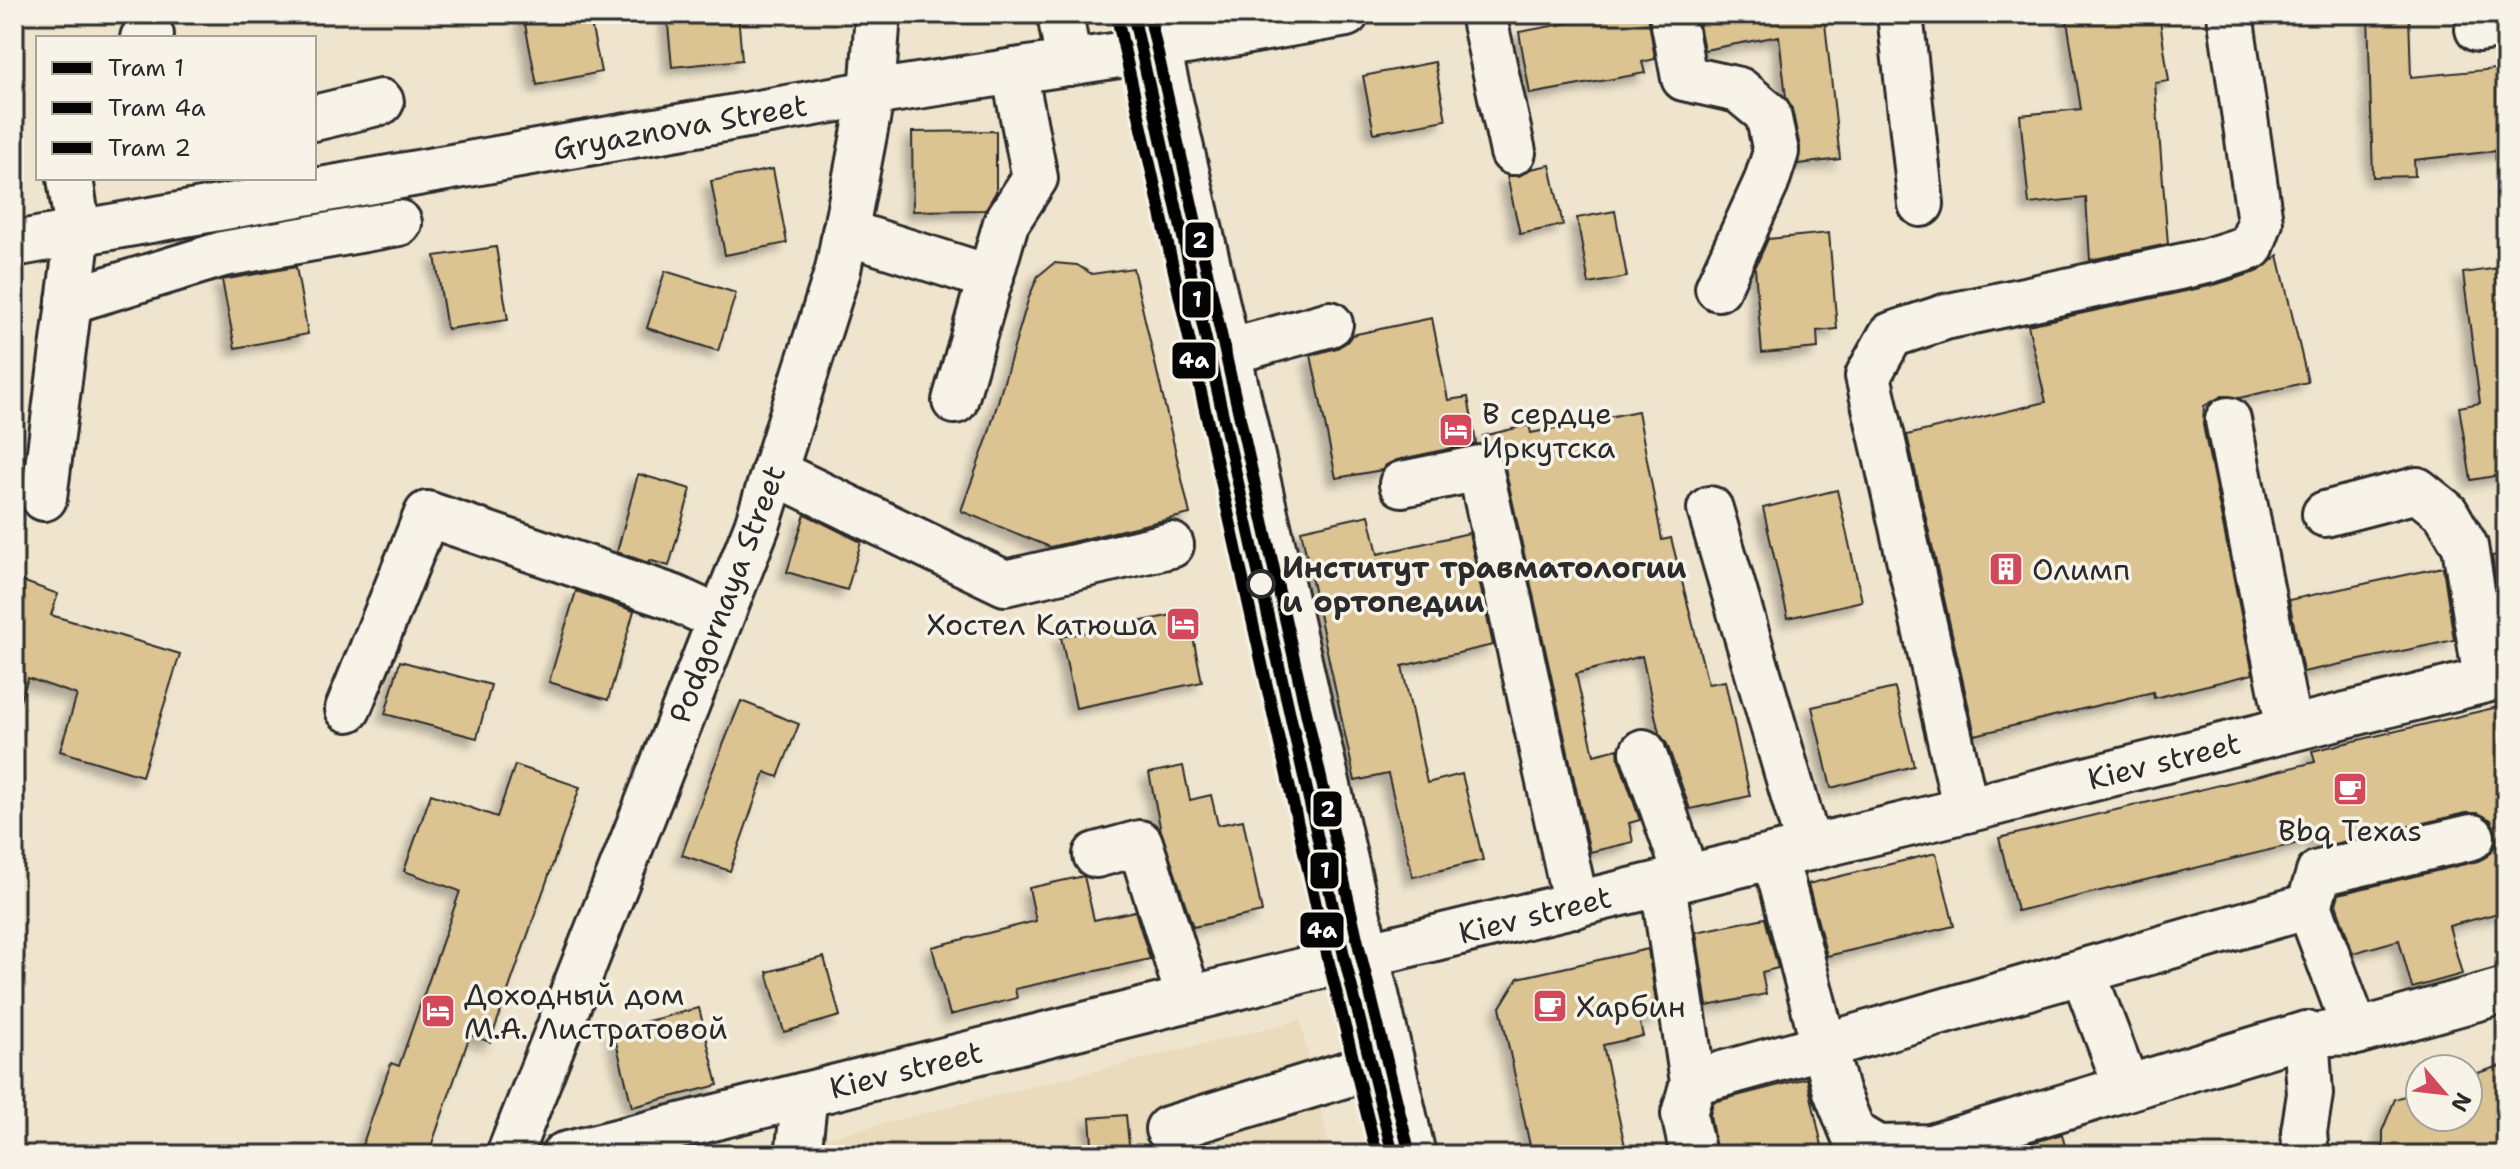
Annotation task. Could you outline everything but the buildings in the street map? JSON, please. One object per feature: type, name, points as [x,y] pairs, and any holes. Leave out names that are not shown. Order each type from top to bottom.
[{"type":"street","name":"Podgornaya Street","points":[[509,1155],[757,526],[838,270],[872,93],[878,14]]},
{"type":"street","points":[[1060,14],[1069,63]]},
{"type":"street","points":[[1483,14],[1513,152]]},
{"type":"street","points":[[1672,14],[1684,78],[1739,90],[1768,114],[1776,152],[1766,183],[1718,288]]},
{"type":"street","points":[[1900,14],[1921,204]]},
{"type":"street","points":[[1966,810],[1868,376],[1891,335],[1904,330],[1945,317],[2207,261],[2251,247],[2260,222],[2230,14]]},
{"type":"street","name":"Gryaznova Street","points":[[316,178],[1069,63],[1154,32],[1180,43],[1329,15]]},
{"type":"street","points":[[1154,32],[1413,1155]]},
{"type":"street","points":[[955,401],[1006,223],[1035,178],[1014,71]]},
{"type":"street","points":[[316,118],[381,102]]},
{"type":"street","points":[[44,498],[78,232],[70,180]]},
{"type":"street","name":"Gryaznova Street","points":[[14,244],[78,232],[195,196],[300,180]]},
{"type":"street","points":[[69,301],[223,254],[399,223]]},
{"type":"street","points":[[845,232],[991,278]]},
{"type":"street","points":[[1228,352],[1330,324]]},
{"type":"street","points":[[2228,420],[2289,729]]},
{"type":"street","points":[[1402,484],[1480,468],[1576,905]]},
{"type":"street","points":[[774,472],[1005,583],[1171,545]]},
{"type":"street","points":[[2325,514],[2417,490],[2446,513],[2465,546],[2496,677]]},
{"type":"street","points":[[1710,509],[1790,853],[1782,883],[1836,1091],[1853,1133],[1878,1148],[1931,1147],[2306,1034],[2356,1032],[2506,990]]},
{"type":"street","points":[[348,709],[427,514],[672,597],[720,619]]},
{"type":"street","name":"Kiev street","points":[[564,1155],[2496,677]]},
{"type":"street","points":[[1643,752],[1679,855],[1672,882],[1693,1082],[1684,1114],[1690,1152]]},
{"type":"street","points":[[2356,1032],[2309,906],[2319,873],[2472,837]]},
{"type":"street","points":[[1096,855],[1140,843],[1189,999]]},
{"type":"street","points":[[1693,1082],[2309,906]]},
{"type":"street","points":[[2083,972],[2127,1088]]},
{"type":"street","points":[[2306,1034],[2310,1094],[2304,1132],[2306,1155]]},
{"type":"street","points":[[1168,1129],[1390,1061]]},
{"type":"street","points":[[798,1155],[805,1095]]},
{"type":"shaded area","points":[[1300,1020],[1331,1155],[756,1155]]},
{"type":"tram line","name":"1","points":[[1133,14],[1345,960],[1393,1155]]},
{"type":"tram line","name":"2","points":[[1149,14],[1361,956],[1409,1151]]},
{"type":"tram line","name":"4a","points":[[1117,17],[1329,963],[1377,1155]]},
{"type":"place","name":"В сердце Иркутска","points":[[1456,430]]},
{"type":"place","name":"Олимп","points":[[2006,569]]},
{"type":"place","name":"Институт травматологии и ортопедии","points":[[1261,584]]},
{"type":"place","name":"Хостел Катюша","points":[[1183,624]]},
{"type":"place","name":"Bbq Texas","points":[[2350,789]]},
{"type":"place","name":"Харбин","points":[[1550,1006]]},
{"type":"place","name":"Доходный дом М.А. Листратовой","points":[[438,1011]]}]
